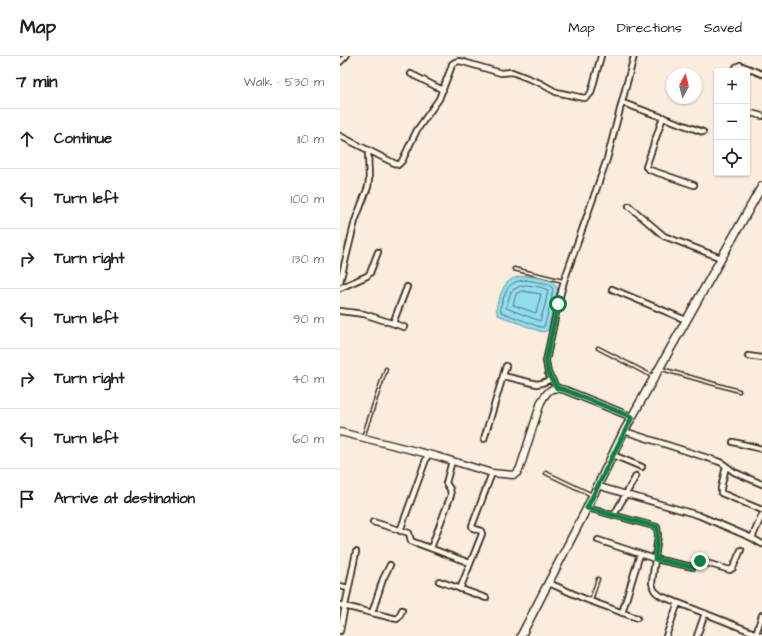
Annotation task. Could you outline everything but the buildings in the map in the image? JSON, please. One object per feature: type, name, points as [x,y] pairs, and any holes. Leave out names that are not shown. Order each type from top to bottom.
[{"type":"main road","points":[[521,636],[587,508],[624,431],[658,368],[762,186]]},
{"type":"main road","points":[[340,432],[428,454],[492,473],[513,475],[517,473],[520,468],[541,402],[550,389],[557,388],[565,390],[632,417]]},
{"type":"street","points":[[340,62],[346,56]]},
{"type":"street","points":[[340,136],[395,164],[400,164],[417,130],[440,99],[452,64],[455,62],[501,73],[512,72],[540,83],[556,92],[584,98],[591,94],[601,56]]},
{"type":"street","points":[[557,388],[548,373],[546,360],[564,281],[607,159],[623,103],[634,56]]},
{"type":"street","points":[[736,68],[740,65],[747,68]]},
{"type":"street","points":[[750,69],[762,74]]},
{"type":"street","points":[[410,74],[443,90]]},
{"type":"street","points":[[623,103],[703,132]]},
{"type":"street","points":[[750,113],[762,116]]},
{"type":"street","points":[[663,117],[646,167],[650,170],[694,185]]},
{"type":"street","points":[[340,282],[355,221],[368,187],[368,150]]},
{"type":"street","points":[[629,206],[664,236],[721,258]]},
{"type":"street","points":[[340,288],[370,274],[378,252]]},
{"type":"street","points":[[393,323],[408,287]]},
{"type":"street","points":[[612,290],[686,320]]},
{"type":"street","points":[[340,311],[364,314],[404,327]]},
{"type":"street","points":[[748,356],[762,358]]},
{"type":"street","points":[[484,440],[506,366]]},
{"type":"street","points":[[503,376],[537,384],[552,379]]},
{"type":"street","points":[[624,431],[717,462],[734,472],[762,484]]},
{"type":"street","points":[[733,442],[762,449]]},
{"type":"street","points":[[400,531],[428,454]]},
{"type":"street","points":[[613,455],[642,467]]},
{"type":"street","points":[[431,548],[451,495],[450,489],[446,483],[452,461]]},
{"type":"street","points":[[726,466],[721,493],[762,510]]},
{"type":"street","points":[[460,589],[482,532],[473,528],[472,526],[492,473]]},
{"type":"street","points":[[614,515],[636,476]]},
{"type":"street","points":[[598,486],[698,515],[752,538],[762,544]]},
{"type":"street","points":[[587,508],[657,527],[658,534],[652,589],[661,596],[762,636]]},
{"type":"street","points":[[752,538],[762,515]]},
{"type":"street","points":[[373,522],[409,533],[411,540],[470,563]]},
{"type":"street","points":[[598,540],[655,559],[693,567],[698,562],[703,562],[730,570],[733,568],[741,550]]},
{"type":"street","points":[[340,631],[342,606],[348,588],[356,552]]},
{"type":"street","points":[[622,613],[640,554]]},
{"type":"street","points":[[372,613],[385,574],[390,565]]},
{"type":"street","points":[[439,581],[486,598]]},
{"type":"street","points":[[548,583],[590,601],[637,618]]},
{"type":"street","points":[[340,586],[348,588]]},
{"type":"street","points":[[666,636],[678,603]]},
{"type":"street","points":[[342,606],[397,619],[402,610]]},
{"type":"street","points":[[697,636],[705,613]]},
{"type":"street","points":[[756,634],[762,615]]},
{"type":"lane","points":[[514,269],[564,281]]},
{"type":"lane","points":[[598,348],[654,377]]},
{"type":"lane","points":[[658,368],[739,391]]},
{"type":"lane","points":[[362,438],[386,369]]},
{"type":"lane","points":[[546,473],[593,495]]},
{"type":"lane","points":[[590,601],[598,579]]},
{"type":"water","points":[[526,276],[552,281],[558,289],[548,330],[544,332],[498,315],[497,312],[497,303],[506,284],[512,279]]},
{"type":"route","points":[[558,304],[546,360],[548,373],[557,388],[632,417],[587,508],[657,527],[658,534],[655,559],[693,567],[700,561]]}]
